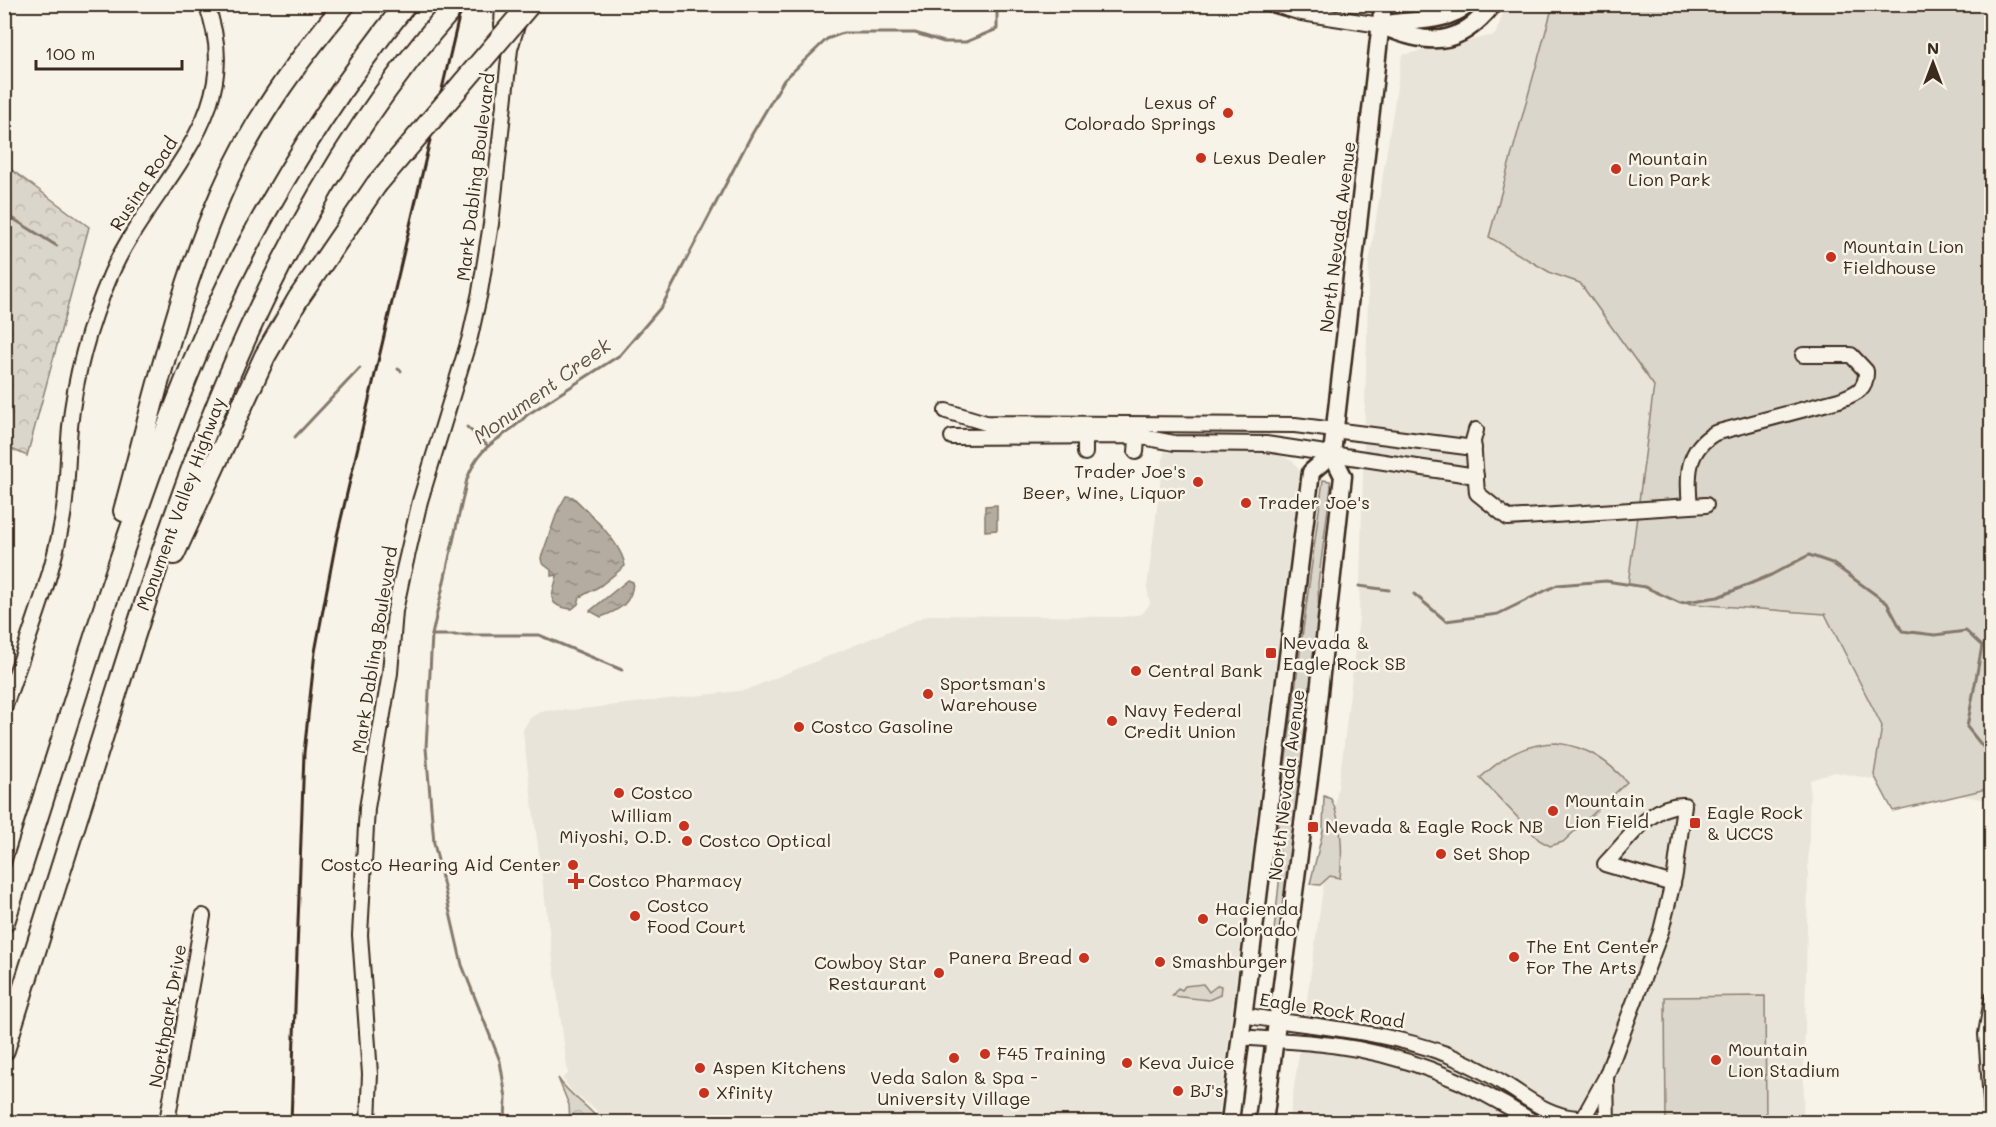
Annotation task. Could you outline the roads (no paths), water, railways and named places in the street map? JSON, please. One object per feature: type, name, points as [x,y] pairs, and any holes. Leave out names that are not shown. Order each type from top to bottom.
[{"type":"highway","points":[[66,728],[178,316],[200,245],[221,192],[247,141],[307,49],[345,4]]},
{"type":"highway","name":"Monument Valley Highway","points":[[4,922],[138,507],[177,402],[221,300],[284,179],[371,48],[406,4]]},
{"type":"highway","name":"Monument Valley Highway","points":[[4,1050],[113,704],[186,483],[218,396],[287,252],[325,187],[412,54],[456,4]]},
{"type":"highway","points":[[113,704],[187,524],[265,356],[298,299],[376,185],[530,4]]},
{"type":"main road","name":"North Nevada Avenue","points":[[1264,1122],[1312,755],[1343,476],[1332,454],[1383,4]]},
{"type":"main road","points":[[1380,25],[1413,19],[1437,20],[1458,12],[1469,4]]},
{"type":"main road","points":[[1380,25],[1413,39],[1433,40],[1468,30],[1493,4]]},
{"type":"main road","name":"North Nevada Avenue","points":[[1230,1122],[1311,472],[1332,454]]},
{"type":"street","name":"Rusina Road","points":[[4,709],[62,522],[70,429],[77,380],[98,306],[112,272],[156,195],[191,145],[210,109],[218,73],[218,53],[216,35],[206,4]]},
{"type":"street","name":"Mark Dabling Boulevard","points":[[503,4],[502,24],[510,49]]},
{"type":"street","name":"Mark Dabling Boulevard","points":[[368,1122],[369,1040],[360,935],[367,808],[390,673],[395,611],[402,578],[420,501],[467,347],[478,301],[489,235],[510,49],[517,26],[519,4]]},
{"type":"street","points":[[1270,4],[1302,13],[1380,25]]},
{"type":"street","points":[[1690,506],[1690,461],[1700,444],[1707,438],[1715,433],[1839,400],[1859,392],[1864,385],[1866,371],[1851,355],[1803,355]]},
{"type":"street","points":[[946,411],[986,423],[1085,430]]},
{"type":"street","points":[[952,437],[1085,430],[1295,425],[1474,448]]},
{"type":"street","points":[[1085,430],[1085,453]]},
{"type":"street","points":[[1137,452],[1138,430]]},
{"type":"street","points":[[1138,430],[1174,443],[1266,444],[1476,476]]},
{"type":"street","points":[[1476,430],[1474,448],[1477,493],[1508,518],[1706,505]]},
{"type":"street","points":[[1578,1119],[1606,1077],[1661,931],[1673,884],[1684,806],[1671,804],[1658,810],[1605,864],[1673,884]]},
{"type":"street","name":"Northpark Drive","points":[[167,1122],[196,999],[203,916]]},
{"type":"street","points":[[1992,999],[1986,1034],[1992,1114]]},
{"type":"street","name":"Eagle Rock Road","points":[[1243,1015],[1385,1036],[1414,1043],[1449,1055],[1489,1075],[1551,1114],[1578,1119],[1593,1115],[1607,1122]]},
{"type":"street","name":"Eagle Rock Road","points":[[1240,1037],[1332,1045],[1408,1063],[1476,1089],[1533,1122]]},
{"type":"street","points":[[1606,1077],[1607,1122]]},
{"type":"water","points":[[566,496],[573,497],[604,529],[618,548],[625,566],[600,586],[580,597],[578,604],[572,609],[556,605],[553,601],[557,575],[551,576],[551,570],[542,563],[541,558],[558,510]]},
{"type":"water","points":[[997,505],[997,530],[985,531],[985,506]]},
{"type":"water","points":[[628,580],[633,582],[632,589],[624,605],[601,617],[590,611]]},
{"type":"waterway","name":"Monument Creek","points":[[505,1122],[506,1098],[500,1061],[462,965],[434,843],[426,748],[432,635],[467,479],[486,448],[527,415],[620,355],[662,306],[752,134],[784,80],[827,39],[843,33],[915,33],[944,42],[966,42],[997,29],[997,10],[1005,4]]},
{"type":"waterway","points":[[4,213],[57,246]]},
{"type":"waterway","points":[[295,437],[360,368]]},
{"type":"waterway","points":[[467,427],[487,445]]},
{"type":"waterway","points":[[1414,594],[1446,621],[1498,614],[1557,585],[1606,581],[1645,587],[1680,603],[1718,597],[1771,575],[1809,555],[1832,563],[1887,603],[1902,631],[1935,635],[1966,631],[1982,646],[1967,727],[1992,758]]},
{"type":"waterway","points":[[1359,586],[1389,590]]},
{"type":"waterway","points":[[432,635],[539,635],[622,670]]},
{"type":"railway","points":[[291,1122],[304,753],[315,652],[337,536],[462,4]]},
{"type":"place","name":"Lexus of Colorado Springs","points":[[1228,113]]},
{"type":"place","name":"Lexus Dealer","points":[[1201,158]]},
{"type":"place","name":"Mountain Lion Park","points":[[1616,169]]},
{"type":"place","name":"Mountain Lion Fieldhouse","points":[[1831,257]]},
{"type":"place","name":"Trader Joe's Beer, Wine, Liquor","points":[[1198,482]]},
{"type":"place","name":"Trader Joe's","points":[[1246,503]]},
{"type":"place","name":"Nevada & Eagle Rock SB","points":[[1271,653]]},
{"type":"place","name":"Central Bank","points":[[1136,671]]},
{"type":"place","name":"Sportsman's Warehouse","points":[[928,694]]},
{"type":"place","name":"Navy Federal Credit Union","points":[[1112,721]]},
{"type":"place","name":"Costco Gasoline","points":[[799,727]]},
{"type":"place","name":"Costco","points":[[619,793]]},
{"type":"place","name":"Mountain Lion Field","points":[[1553,811]]},
{"type":"place","name":"Eagle Rock & UCCS","points":[[1695,823]]},
{"type":"place","name":"William Miyoshi, O.D.","points":[[684,826]]},
{"type":"place","name":"Nevada & Eagle Rock NB","points":[[1313,827]]},
{"type":"place","name":"Costco Optical","points":[[687,841]]},
{"type":"place","name":"Set Shop","points":[[1441,854]]},
{"type":"place","name":"Costco Hearing Aid Center","points":[[573,865]]},
{"type":"place","name":"Costco Pharmacy","points":[[576,881]]},
{"type":"place","name":"Costco Food Court","points":[[635,916]]},
{"type":"place","name":"Hacienda Colorado","points":[[1203,919]]},
{"type":"place","name":"The Ent Center For The Arts","points":[[1514,957]]},
{"type":"place","name":"Panera Bread","points":[[1084,958]]},
{"type":"place","name":"Smashburger","points":[[1160,962]]},
{"type":"place","name":"Cowboy Star Restaurant","points":[[939,973]]},
{"type":"place","name":"F45 Training","points":[[985,1054]]},
{"type":"place","name":"Veda Salon & Spa - University Village","points":[[954,1058]]},
{"type":"place","name":"Mountain Lion Stadium","points":[[1716,1060]]},
{"type":"place","name":"Keva Juice","points":[[1127,1063]]},
{"type":"place","name":"Aspen Kitchens","points":[[700,1068]]},
{"type":"place","name":"BJ's","points":[[1178,1091]]},
{"type":"place","name":"Xfinity","points":[[704,1093]]}]
